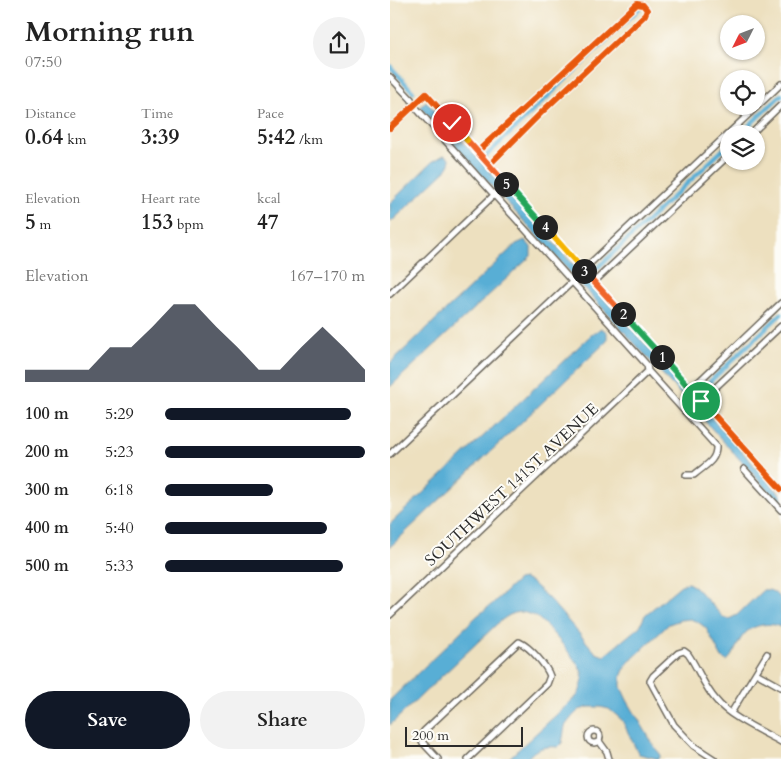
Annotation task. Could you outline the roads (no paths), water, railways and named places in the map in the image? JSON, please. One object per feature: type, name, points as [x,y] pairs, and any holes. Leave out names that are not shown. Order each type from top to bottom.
[{"type":"street","points":[[477,152],[637,4],[643,5],[646,10],[645,15],[544,110],[489,165]]},
{"type":"street","points":[[390,76],[716,446],[716,453],[713,459],[694,475],[686,475]]},
{"type":"street","points":[[583,270],[781,84]]},
{"type":"street","points":[[390,128],[426,94],[781,488]]},
{"type":"street","points":[[760,125],[781,105]]},
{"type":"street","points":[[594,282],[720,163]]},
{"type":"street","points":[[390,294],[494,195]]},
{"type":"street","points":[[390,454],[572,282]]},
{"type":"street","points":[[691,388],[781,304]]},
{"type":"street","points":[[701,401],[781,326]]},
{"type":"street","name":"SOUTHWEST 141ST AVENUE","points":[[390,615],[648,371]]},
{"type":"street","points":[[744,469],[781,510]]},
{"type":"street","points":[[438,759],[420,737],[424,731],[519,642],[526,645],[548,669],[550,676],[547,684],[468,759]]},
{"type":"street","points":[[714,759],[694,746],[674,725],[650,681],[678,653],[684,651],[691,658],[715,700],[722,707],[781,742]]},
{"type":"street","points":[[731,713],[767,654]]},
{"type":"street","points":[[756,673],[781,687]]},
{"type":"street","points":[[599,741],[607,752],[609,759]]},
{"type":"water","points":[[426,101],[781,495],[781,505],[420,107]]},
{"type":"water","points":[[444,155],[450,159],[448,168],[390,223],[390,203],[432,162]]},
{"type":"water","points":[[525,240],[531,247],[531,256],[390,387],[390,363],[516,244]]},
{"type":"water","points":[[601,328],[607,332],[607,341],[390,547],[390,524],[590,336]]},
{"type":"water","points":[[524,579],[531,582],[550,600],[596,653],[604,656],[640,626],[645,615],[681,585],[688,583],[695,587],[723,617],[729,619],[737,615],[763,590],[771,591],[781,600],[781,628],[769,624],[754,627],[740,640],[727,661],[722,658],[706,628],[690,619],[680,620],[669,624],[626,665],[621,677],[621,687],[661,755],[659,759],[639,754],[622,720],[609,709],[589,707],[579,710],[565,726],[562,743],[558,747],[540,748],[527,759],[508,759],[578,695],[583,676],[570,654],[543,623],[531,614],[521,612],[511,614],[497,624],[390,725],[390,700],[477,616],[518,580]]},
{"type":"waterway","points":[[486,156],[641,7]]},
{"type":"waterway","points":[[390,66],[413,92]]},
{"type":"waterway","points":[[749,125],[781,95]]},
{"type":"waterway","points":[[592,273],[720,152]]},
{"type":"waterway","points":[[699,392],[781,314]]}]
